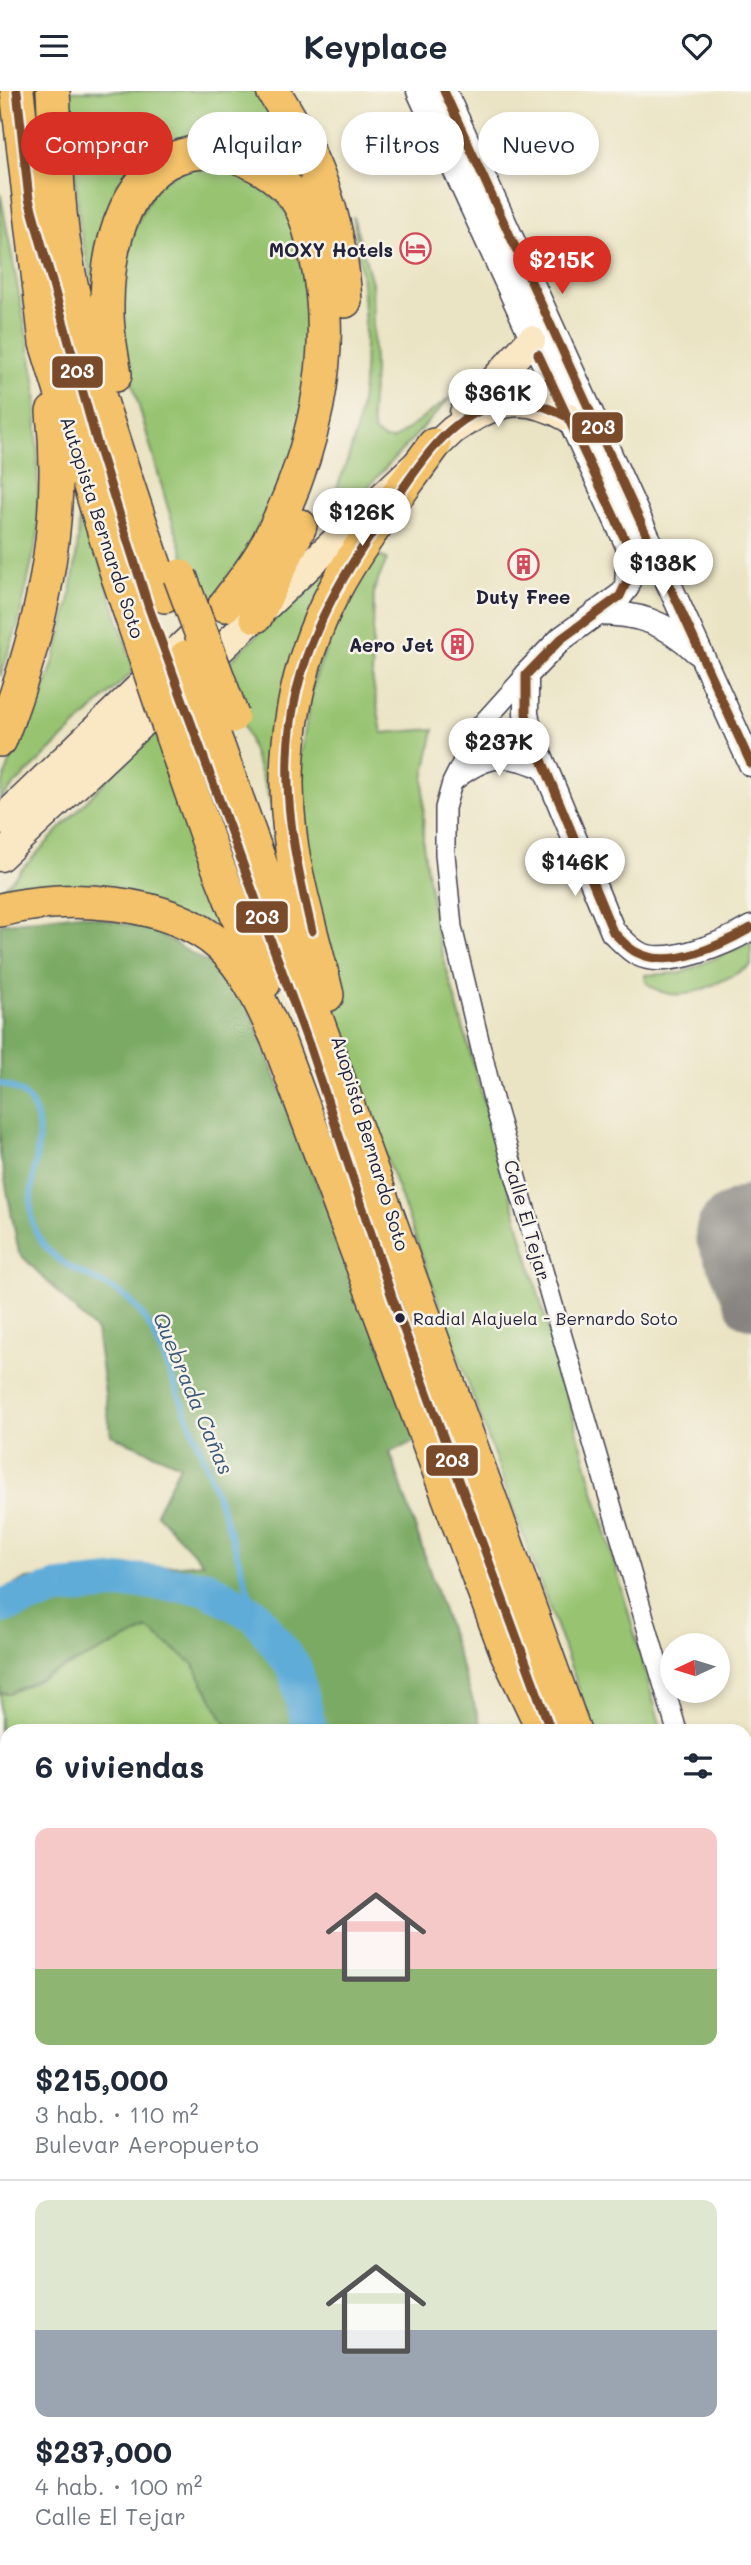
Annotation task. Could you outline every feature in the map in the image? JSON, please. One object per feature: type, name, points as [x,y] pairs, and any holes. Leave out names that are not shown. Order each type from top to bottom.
[{"type":"highway","points":[[17,91],[44,195]]},
{"type":"highway","points":[[44,195],[53,91]]},
{"type":"highway","points":[[256,616],[311,503],[324,465],[342,379],[346,328],[343,279],[332,208],[310,154],[273,91]]},
{"type":"highway","points":[[115,375],[107,316],[108,278],[125,208],[135,189],[161,166],[194,153],[218,151],[239,157],[269,172],[293,194],[309,227],[321,275],[323,354],[311,433],[290,497],[264,550],[225,605]]},
{"type":"highway","name":"Autopista Bernardo Soto","points":[[44,195],[83,275],[115,375],[165,593],[203,729],[309,1045],[571,1724]]},
{"type":"highway","name":"Autopista Bernardo Soto","points":[[44,195],[63,241],[79,321],[108,423],[165,593],[203,729]]},
{"type":"highway","name":"Autopista Bernardo Soto","points":[[44,195],[46,343],[118,577],[203,729],[328,997]]},
{"type":"highway","name":"Autopista Bernardo Soto","points":[[44,195],[97,443],[165,593]]},
{"type":"highway","points":[[0,740],[24,676],[52,556],[57,468],[46,343]]},
{"type":"highway","points":[[328,997],[290,837],[286,792],[292,714],[300,680],[334,591],[357,553],[434,446]]},
{"type":"highway","points":[[0,910],[30,903],[76,900],[97,901],[155,914],[183,924],[221,946],[257,995],[279,1042],[506,1653],[541,1724]]},
{"type":"highway","name":"Auopista Bernardo Soto","points":[[328,997],[403,1293]]},
{"type":"highway","name":"Autopista Bernardo Soto","points":[[403,1293],[549,1724]]},
{"type":"main road","points":[[0,857],[434,446],[531,340]]},
{"type":"main road","points":[[434,446],[485,408],[504,402],[535,403],[567,417]]},
{"type":"main road","points":[[0,821],[225,605]]},
{"type":"street","points":[[419,91],[531,340],[629,548],[627,587],[620,596],[561,639],[526,675],[526,714],[546,771],[613,932],[638,954],[658,958],[682,955],[726,941],[751,928]]},
{"type":"street","points":[[444,91],[751,764]]},
{"type":"street","points":[[596,613],[625,613],[654,620],[680,635],[702,656]]},
{"type":"street","name":"Calle El Tejar","points":[[526,675],[481,725],[452,783],[445,809],[444,854],[452,927],[493,1099],[675,1724]]},
{"type":"street","points":[[452,783],[472,767],[496,758],[523,759],[546,771]]},
{"type":"green space","points":[[68,91],[262,91],[272,112],[187,112],[187,147],[177,146],[173,154],[173,112],[70,112]]},
{"type":"green space","points":[[187,168],[187,175],[242,175],[267,188],[289,214],[308,292],[308,372],[295,458],[229,583],[203,612],[168,508],[118,333],[131,234],[155,186]]},
{"type":"green space","points":[[75,175],[162,175],[97,300],[80,230]]},
{"type":"green space","points":[[0,192],[36,385],[39,530],[18,625],[0,677]]},
{"type":"green space","points":[[353,216],[372,283],[374,371],[371,414],[374,432],[384,439],[393,440],[452,396],[333,525],[325,519],[356,433],[364,370],[363,292]]},
{"type":"green space","points":[[80,498],[134,670],[0,799],[6,773],[44,689],[62,633],[75,566]]},
{"type":"green space","points":[[371,516],[272,807],[224,668],[327,565]]},
{"type":"green space","points":[[369,551],[387,559],[374,590],[372,677],[382,733],[434,729],[424,779],[423,844],[437,935],[660,1724],[591,1724],[316,963],[292,810],[315,668]]},
{"type":"green space","points":[[155,729],[230,937],[104,889],[55,885],[2,890]]},
{"type":"green space","points":[[79,914],[150,929],[213,966],[248,1006],[417,1441],[390,1452],[481,1724],[226,1724],[192,1663],[148,1629],[10,1693],[0,1693],[0,1591],[27,1579],[203,1563],[156,1513],[180,1465],[111,1435],[96,1331],[19,1253],[0,1154],[0,924]]},
{"type":"green space","points":[[751,942],[751,966],[712,986],[684,994],[671,994],[658,991],[646,982],[645,975],[682,973]]},
{"type":"green space","points":[[156,1598],[284,1724],[0,1724],[0,1631]]},
{"type":"waterway","name":"Quebrada Cañas","points":[[0,1083],[22,1093],[34,1109],[38,1144],[31,1202],[32,1220],[39,1238],[61,1261],[130,1301],[147,1322],[201,1450],[256,1616]]},
{"type":"waterway","points":[[0,1607],[57,1589],[137,1581],[206,1587],[256,1616],[295,1669],[308,1724]]},
{"type":"taxiway","points":[[751,1210],[728,1222],[721,1235],[751,1303]]},
{"type":"transit line","name":"203","points":[[17,91],[29,199],[97,443],[149,608],[309,1045],[392,1297],[548,1724]]},
{"type":"transit line","name":"203","points":[[444,91],[751,764]]},
{"type":"transit line","name":"203","points":[[538,354],[629,548],[628,579],[620,596],[561,639],[526,675],[526,714],[530,731],[613,932],[628,946],[651,958],[681,957],[711,948],[751,928]]},
{"type":"transit line","name":"203","points":[[312,931],[291,824],[289,743],[298,685],[307,655],[331,600],[407,482],[440,440],[467,417],[510,401],[535,404],[567,417]]},
{"type":"place","name":"MOXY Hotels","points":[[416,249]]},
{"type":"place","name":"Duty Free","points":[[523,565]]},
{"type":"place","name":"Aero Jet","points":[[457,644]]},
{"type":"place","name":"Radial Alajuela - Bernardo Soto","points":[[400,1318]]}]
